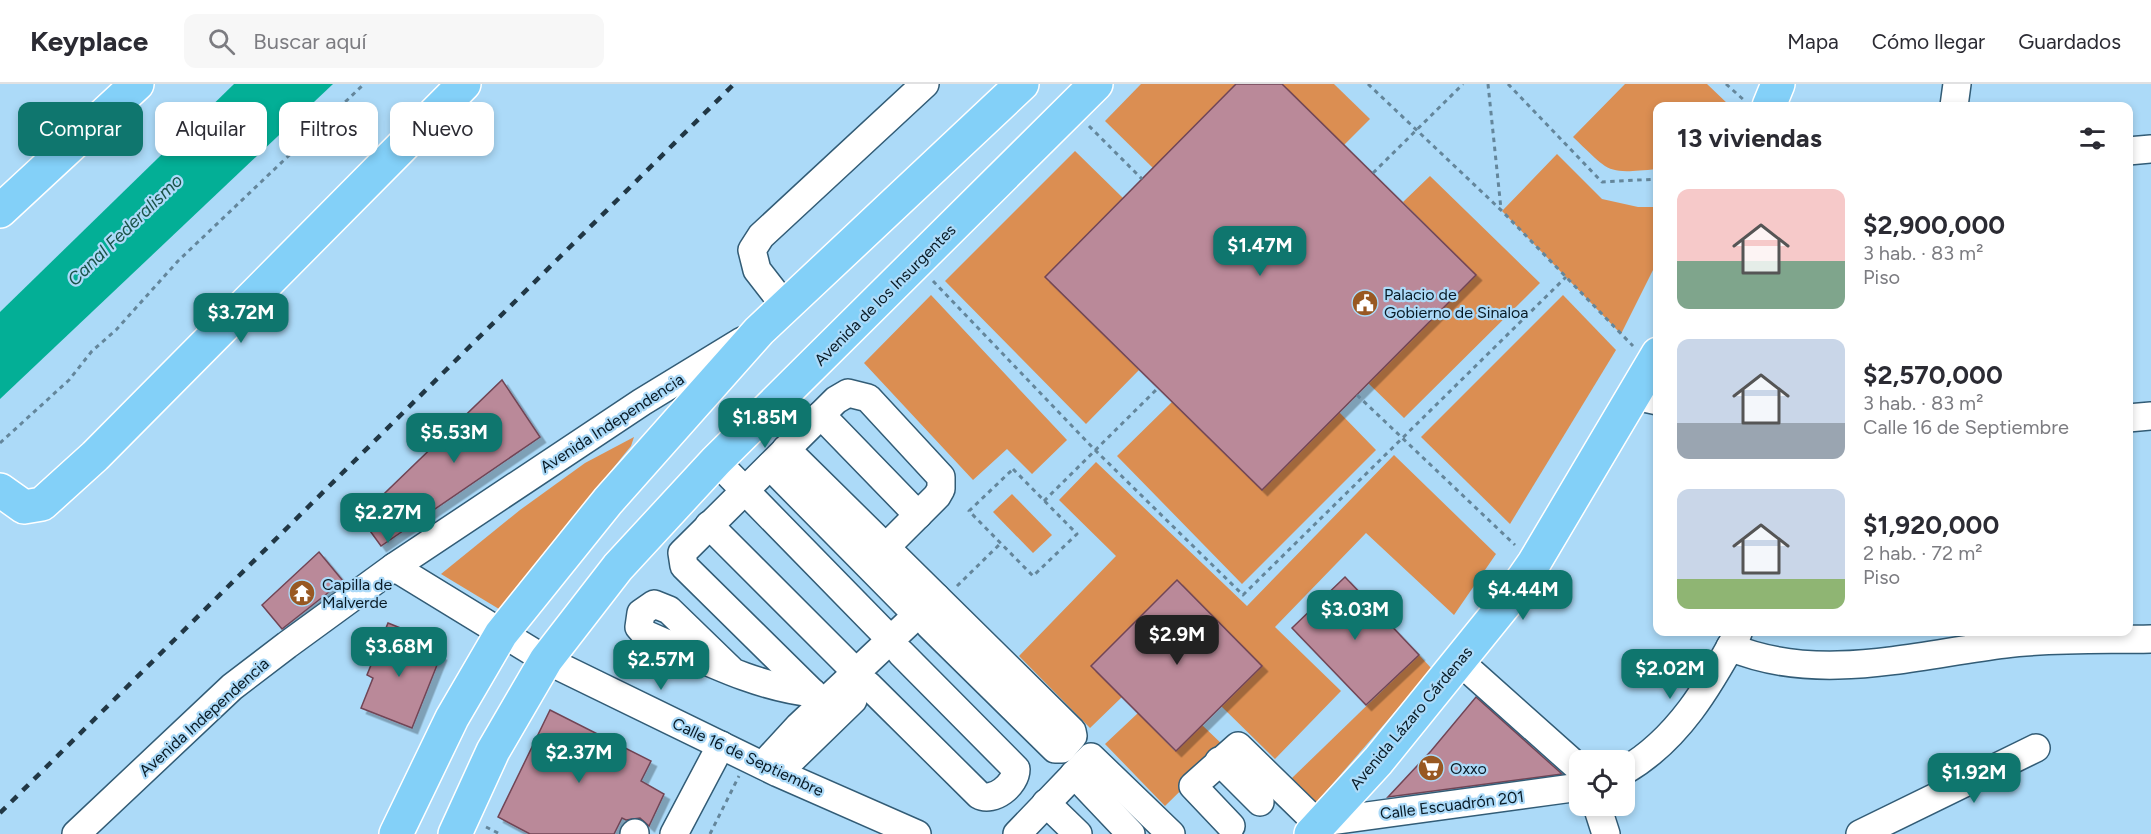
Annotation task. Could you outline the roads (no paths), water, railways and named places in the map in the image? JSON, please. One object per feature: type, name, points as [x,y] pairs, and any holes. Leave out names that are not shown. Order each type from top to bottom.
[{"type":"main road","points":[[4,206],[137,84]]},
{"type":"main road","points":[[0,490],[24,507],[42,504],[95,456],[465,84]]},
{"type":"main road","points":[[396,834],[452,718],[501,634],[608,501],[759,331],[1022,84]]},
{"type":"main road","name":"Avenida de los Insurgentes","points":[[455,834],[493,751],[546,660],[618,567],[708,469],[917,265],[1096,84]]},
{"type":"main road","points":[[1771,102],[1778,84]]},
{"type":"main road","name":"Avenida Lázaro Cárdenas","points":[[1318,827],[1378,761],[1534,563],[1646,399],[1653,369]]},
{"type":"street","points":[[785,306],[757,270],[752,250],[761,236],[925,84]]},
{"type":"street","points":[[1955,102],[1958,84]]},
{"type":"street","points":[[2133,151],[2151,150]]},
{"type":"street","name":"Avenida Independencia","points":[[76,834],[232,687],[394,567],[642,402],[759,331]]},
{"type":"street","points":[[818,698],[684,566],[682,553],[841,395],[848,393],[862,394],[868,398],[941,477],[941,489],[886,547]]},
{"type":"street","points":[[821,415],[918,515]]},
{"type":"street","points":[[2133,418],[2151,416]]},
{"type":"street","points":[[778,458],[886,547],[933,611],[1074,732],[1062,749],[1055,749],[933,611],[778,458]]},
{"type":"street","points":[[708,469],[896,646],[1016,769],[1014,782],[992,798],[980,795],[710,525]]},
{"type":"street","name":"Calle 16 de Septiembre","points":[[394,567],[546,660],[763,765],[917,834]]},
{"type":"street","points":[[763,765],[862,678],[933,611]]},
{"type":"street","points":[[1635,764],[1657,749],[1684,720],[1735,639],[1755,657],[1832,666],[1875,663],[2007,644],[2151,639]]},
{"type":"street","points":[[1459,661],[1569,759]]},
{"type":"street","points":[[732,671],[818,698]]},
{"type":"street","points":[[763,765],[818,698],[862,678]]},
{"type":"street","points":[[674,834],[721,745]]},
{"type":"street","points":[[1231,826],[1194,786],[1234,747],[1240,747],[1318,827]]},
{"type":"street","points":[[1860,834],[2036,748]]},
{"type":"street","points":[[1017,834],[1089,758],[1093,758],[1171,834]]},
{"type":"street","points":[[1219,761],[1260,802]]},
{"type":"street","points":[[1074,774],[1131,834]]},
{"type":"street","name":"Calle Escuadrón 201","points":[[1318,827],[1569,789]]},
{"type":"street","points":[[1046,803],[1078,834]]},
{"type":"street","points":[[1601,816],[1606,834]]},
{"type":"water","points":[[234,84],[333,84],[314,102],[279,102],[279,135],[267,146],[267,102],[216,102]]},
{"type":"water","name":"Canal Federalismo","points":[[160,156],[257,156],[0,399],[0,312]]},
{"type":"railway","points":[[0,813],[734,84]]},
{"type":"place","name":"Palacio de Gobierno de Sinaloa","points":[[1365,303]]},
{"type":"place","name":"Capilla de Malverde","points":[[302,593]]},
{"type":"place","name":"Oxxo","points":[[1431,768]]}]
